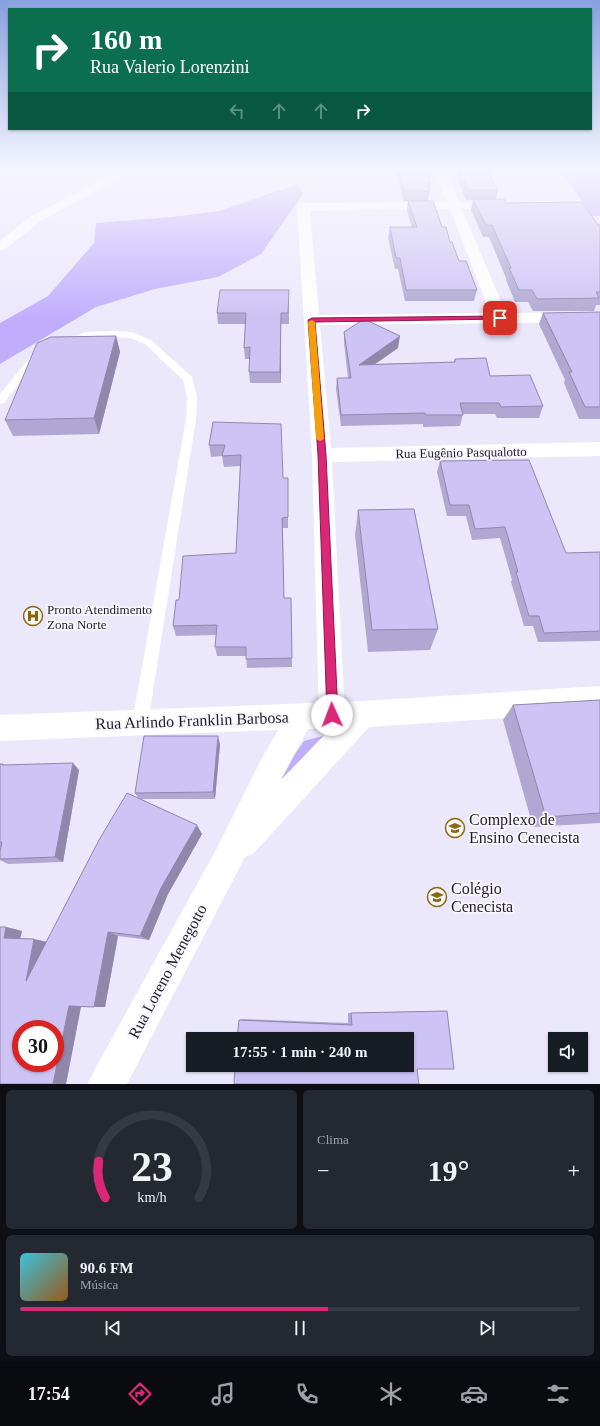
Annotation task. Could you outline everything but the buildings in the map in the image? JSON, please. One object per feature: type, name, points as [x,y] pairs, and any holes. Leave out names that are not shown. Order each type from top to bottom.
[{"type":"street","points":[[0,246],[36,219]]},
{"type":"street","points":[[304,219],[322,455],[332,715]]},
{"type":"street","points":[[460,219],[500,318]]},
{"type":"street","points":[[312,320],[600,317]]},
{"type":"street","name":"Rua Eugênio Pasqualotto","points":[[322,455],[600,449]]},
{"type":"street","name":"Rua Arlindo Franklin Barbosa","points":[[0,728],[363,714],[600,699]]},
{"type":"street","name":"Rua Loreno Menegotto","points":[[228,858],[363,714]]},
{"type":"street","name":"Rua Loreno Menegotto","points":[[106,1084],[228,858],[272,768],[301,716]]},
{"type":"lane","points":[[0,401],[35,357],[55,347],[86,335],[132,335],[148,342],[188,379],[191,419],[140,723]]},
{"type":"shaded area","points":[[152,219],[286,219],[261,254],[218,277],[155,289],[96,307],[0,364],[0,323],[48,296],[94,243],[96,223]]},
{"type":"shaded area","points":[[333,733],[268,792],[304,741]]},
{"type":"slow traffic","points":[[312,322],[320,439]]},
{"type":"place","name":"Pronto Atendimento Zona Norte","points":[[33,616]]},
{"type":"place","name":"Complexo de Ensino Cenecista","points":[[455,828]]},
{"type":"place","name":"Colégio Cenecista","points":[[437,897]]},
{"type":"route","points":[[332,715],[322,455],[312,320],[500,318]]}]
